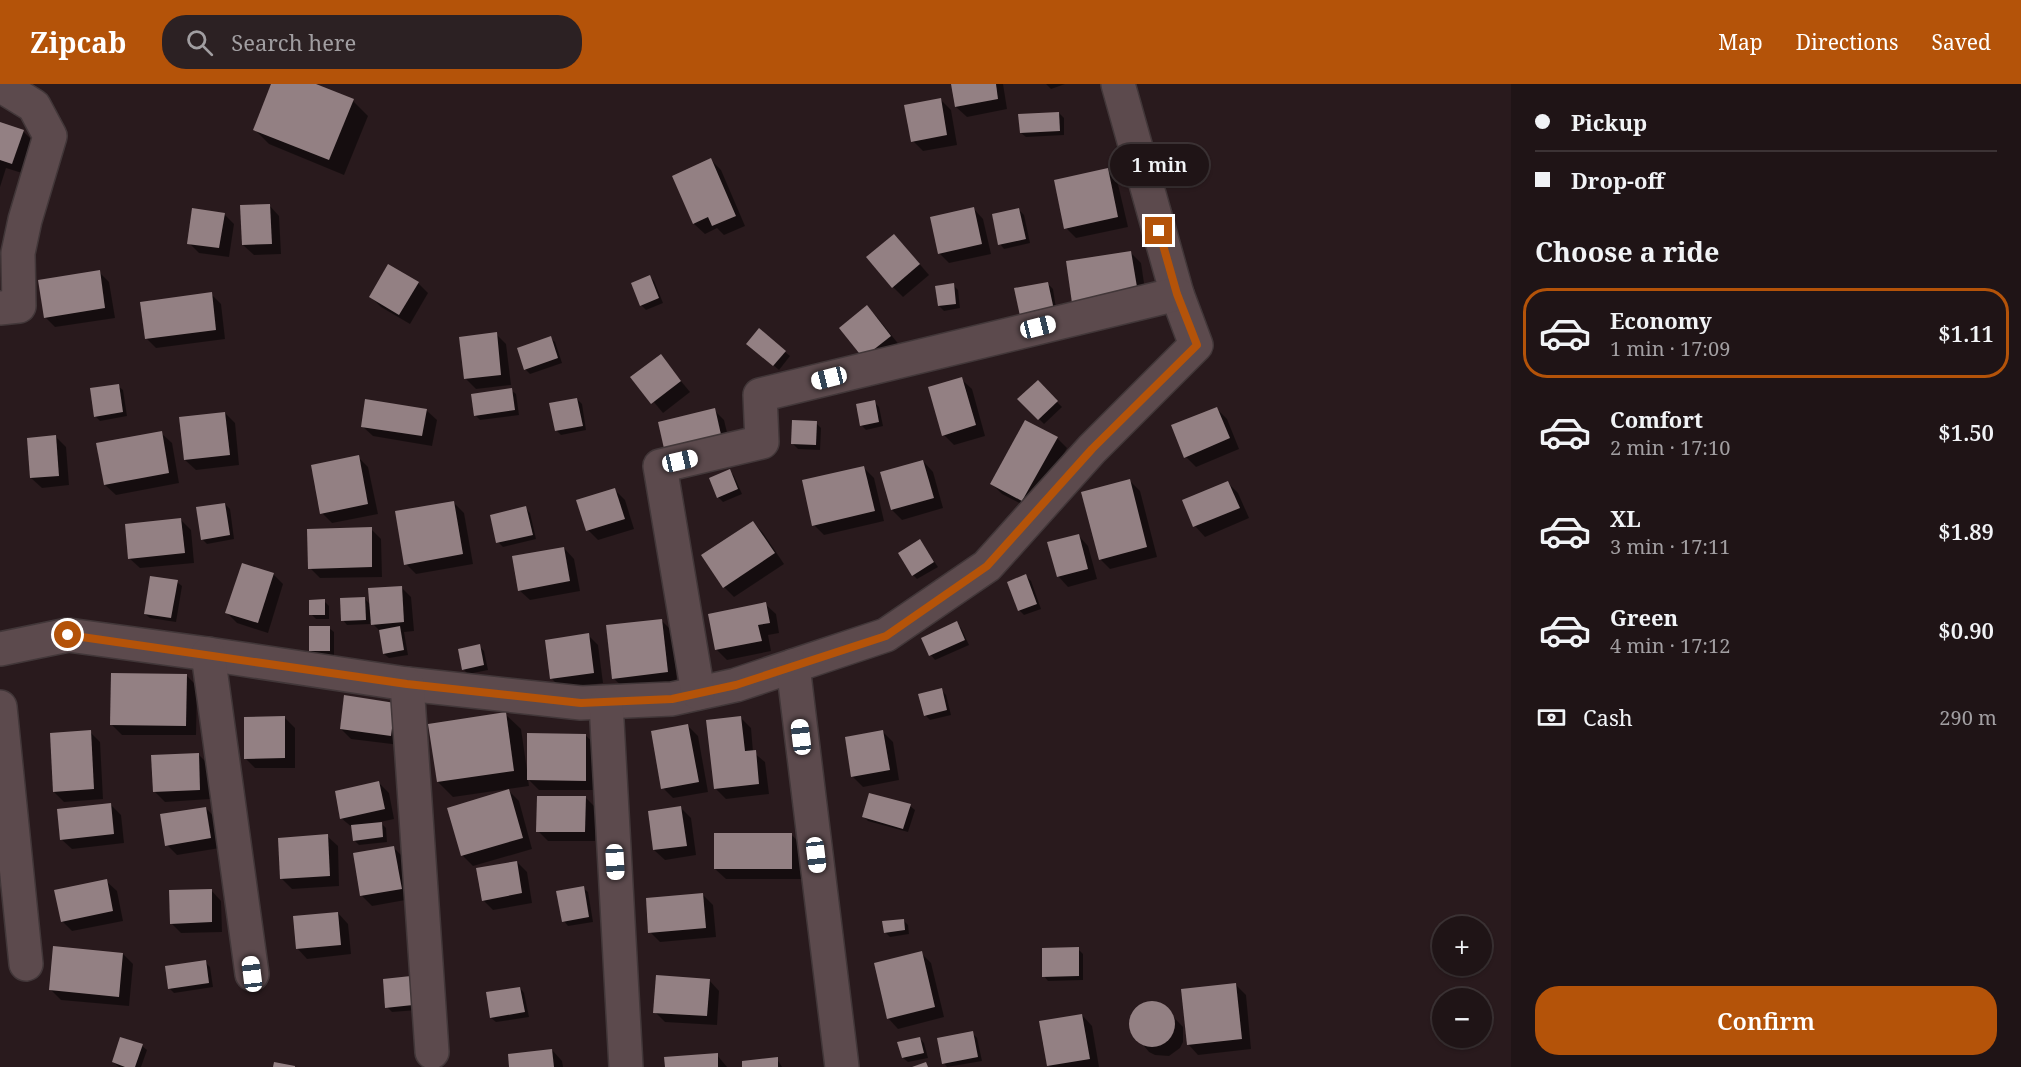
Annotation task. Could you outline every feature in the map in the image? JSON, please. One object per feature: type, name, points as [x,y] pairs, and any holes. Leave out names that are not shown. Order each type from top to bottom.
[{"type":"street","points":[[0,649],[68,635],[407,684],[581,703],[606,703],[672,699],[736,685],[886,636],[987,566],[1092,449],[1197,345],[1177,294],[1118,84]]},
{"type":"street","points":[[0,85],[34,106],[50,136],[25,220],[18,253],[19,306],[0,308]]},
{"type":"street","points":[[698,693],[660,466],[762,442],[760,395],[1177,294]]},
{"type":"street","points":[[208,654],[252,974]]},
{"type":"street","points":[[793,666],[842,1067]]},
{"type":"street","points":[[407,684],[432,1052]]},
{"type":"street","points":[[606,703],[626,1067]]},
{"type":"street","points":[[0,707],[26,964]]},
{"type":"building","points":[[271,84],[316,84],[354,99],[329,160],[253,130]]},
{"type":"building","points":[[951,84],[996,84],[998,99],[955,107]]},
{"type":"building","points":[[941,98],[947,135],[911,142],[904,105]]},
{"type":"building","points":[[1059,112],[1060,131],[1020,133],[1018,114]]},
{"type":"building","points":[[0,122],[24,130],[12,164],[0,160]]},
{"type":"building","points":[[711,158],[736,216],[712,226],[708,217],[693,224],[672,176]]},
{"type":"building","points":[[1108,168],[1118,217],[1064,229],[1054,180]]},
{"type":"building","points":[[270,204],[272,244],[242,245],[240,205]]},
{"type":"building","points":[[974,207],[982,244],[938,254],[930,217]]},
{"type":"building","points":[[192,208],[225,213],[219,248],[187,244]]},
{"type":"building","points":[[1019,208],[1026,239],[998,245],[992,214]]},
{"type":"building","points":[[894,234],[920,264],[892,288],[866,257]]},
{"type":"building","points":[[1131,251],[1138,293],[1072,303],[1066,261]]},
{"type":"building","points":[[388,264],[419,282],[399,315],[369,297]]},
{"type":"building","points":[[100,270],[105,308],[44,318],[38,280]]},
{"type":"building","points":[[650,275],[659,298],[640,306],[631,283]]},
{"type":"building","points":[[1048,282],[1054,310],[1020,316],[1014,288]]},
{"type":"building","points":[[954,283],[956,304],[938,306],[935,286]]},
{"type":"building","points":[[212,292],[216,330],[145,339],[140,302]]},
{"type":"building","points":[[867,305],[891,336],[863,358],[839,328]]},
{"type":"building","points":[[759,328],[786,351],[773,366],[746,344]]},
{"type":"building","points":[[497,332],[501,375],[464,379],[459,337]]},
{"type":"building","points":[[551,336],[558,358],[524,370],[517,348]]},
{"type":"building","points":[[661,354],[681,381],[651,404],[630,377]]},
{"type":"building","points":[[962,377],[976,425],[942,436],[928,387]]},
{"type":"building","points":[[1038,380],[1058,401],[1038,420],[1017,399]]},
{"type":"building","points":[[119,384],[123,412],[94,417],[90,388]]},
{"type":"building","points":[[512,388],[515,410],[474,416],[471,394]]},
{"type":"building","points":[[577,398],[583,426],[555,431],[549,403]]},
{"type":"building","points":[[365,399],[427,409],[422,436],[361,427]]},
{"type":"building","points":[[875,400],[879,422],[860,426],[856,404]]},
{"type":"building","points":[[1217,407],[1230,438],[1184,458],[1171,425]]},
{"type":"building","points":[[715,408],[722,439],[665,453],[658,422]]},
{"type":"building","points":[[225,412],[230,455],[184,460],[179,417]]},
{"type":"building","points":[[792,420],[817,421],[816,445],[791,444]]},
{"type":"building","points":[[1025,420],[1058,437],[1022,501],[990,484]]},
{"type":"building","points":[[162,431],[169,473],[104,485],[96,443]]},
{"type":"building","points":[[56,435],[59,476],[30,478],[27,438]]},
{"type":"building","points":[[359,455],[368,504],[320,514],[311,465]]},
{"type":"building","points":[[923,460],[934,498],[891,510],[880,472]]},
{"type":"building","points":[[864,466],[875,511],[812,526],[802,480]]},
{"type":"building","points":[[730,469],[738,489],[717,498],[709,478]]},
{"type":"building","points":[[1130,479],[1147,547],[1099,560],[1081,492]]},
{"type":"building","points":[[1228,481],[1240,508],[1193,527],[1182,500]]},
{"type":"building","points":[[615,488],[625,519],[586,531],[576,500]]},
{"type":"building","points":[[454,501],[463,554],[404,565],[395,511]]},
{"type":"building","points":[[225,503],[230,535],[201,540],[196,507]]},
{"type":"building","points":[[526,506],[533,535],[496,543],[490,515]]},
{"type":"building","points":[[181,518],[185,553],[128,559],[125,524]]},
{"type":"building","points":[[753,521],[775,553],[723,588],[701,555]]},
{"type":"building","points":[[372,527],[372,567],[308,569],[307,529]]},
{"type":"building","points":[[1079,534],[1088,569],[1057,577],[1047,542]]},
{"type":"building","points":[[920,539],[934,562],[912,576],[898,553]]},
{"type":"building","points":[[564,547],[570,581],[518,591],[512,556]]},
{"type":"building","points":[[242,563],[274,573],[258,623],[225,613]]},
{"type":"building","points":[[1026,574],[1037,604],[1018,611],[1007,582]]},
{"type":"building","points":[[150,576],[178,580],[171,618],[144,614]]},
{"type":"building","points":[[402,586],[404,622],[371,625],[368,588]]},
{"type":"building","points":[[365,597],[366,620],[341,621],[340,598]]},
{"type":"building","points":[[325,599],[325,615],[309,615],[309,600]]},
{"type":"building","points":[[766,602],[770,623],[758,625],[762,641],[715,650],[708,614]]},
{"type":"building","points":[[662,619],[668,672],[612,679],[606,625]]},
{"type":"building","points":[[957,621],[965,640],[929,656],[921,638]]},
{"type":"building","points":[[309,626],[330,626],[330,651],[309,651]]},
{"type":"building","points":[[400,626],[404,650],[383,654],[379,630]]},
{"type":"building","points":[[589,633],[594,673],[550,679],[545,640]]},
{"type":"building","points":[[480,644],[484,665],[462,670],[458,649]]},
{"type":"building","points":[[111,673],[187,674],[186,726],[110,725]]},
{"type":"building","points":[[942,688],[947,710],[924,716],[918,694]]},
{"type":"building","points":[[344,695],[395,703],[391,736],[340,729]]},
{"type":"building","points":[[506,712],[514,771],[437,782],[428,724]]},
{"type":"building","points":[[285,716],[285,758],[244,759],[244,717]]},
{"type":"building","points":[[741,716],[745,751],[756,750],[759,784],[714,789],[706,720]]},
{"type":"building","points":[[688,724],[699,782],[661,789],[651,731]]},
{"type":"building","points":[[91,730],[94,789],[53,792],[50,733]]},
{"type":"building","points":[[883,730],[890,770],[851,777],[845,737]]},
{"type":"building","points":[[527,733],[586,734],[586,781],[527,780]]},
{"type":"building","points":[[199,753],[200,790],[153,792],[151,755]]},
{"type":"building","points":[[379,781],[385,809],[340,819],[335,791]]},
{"type":"building","points":[[509,789],[523,838],[461,856],[447,808]]},
{"type":"building","points":[[869,793],[911,804],[903,829],[862,817]]},
{"type":"building","points":[[537,796],[586,796],[585,832],[536,832]]},
{"type":"building","points":[[111,803],[114,834],[60,840],[57,809]]},
{"type":"building","points":[[681,806],[687,846],[653,850],[648,811]]},
{"type":"building","points":[[206,807],[211,838],[165,846],[160,814]]},
{"type":"building","points":[[382,822],[383,837],[353,841],[351,825]]},
{"type":"building","points":[[714,833],[792,833],[792,869],[714,869]]},
{"type":"building","points":[[328,834],[330,876],[280,879],[278,838]]},
{"type":"building","points":[[394,846],[402,889],[360,896],[353,853]]},
{"type":"building","points":[[517,861],[522,893],[482,901],[476,868]]},
{"type":"building","points":[[107,879],[113,911],[61,922],[54,890]]},
{"type":"building","points":[[584,886],[589,917],[562,922],[556,891]]},
{"type":"building","points":[[212,889],[212,922],[170,924],[169,890]]},
{"type":"building","points":[[703,893],[706,928],[648,933],[646,898]]},
{"type":"building","points":[[338,912],[341,945],[296,949],[293,916]]},
{"type":"building","points":[[904,919],[905,930],[884,933],[882,921]]},
{"type":"building","points":[[53,946],[123,953],[119,997],[49,990]]},
{"type":"building","points":[[1079,947],[1079,976],[1042,977],[1042,948]]},
{"type":"building","points":[[922,951],[935,1007],[887,1019],[874,963]]},
{"type":"building","points":[[206,960],[209,983],[168,989],[165,966]]},
{"type":"building","points":[[656,975],[710,979],[707,1016],[653,1013]]},
{"type":"building","points":[[411,976],[413,1005],[385,1008],[383,979]]},
{"type":"building","points":[[1236,983],[1242,1039],[1187,1045],[1181,989]]},
{"type":"building","points":[[520,987],[525,1012],[490,1018],[486,992]]},
{"type":"building","points":[[1152,1001],[1168,1008],[1175,1024],[1168,1040],[1152,1047],[1136,1040],[1129,1024],[1136,1008]]},
{"type":"building","points":[[1082,1014],[1090,1059],[1047,1066],[1039,1021]]},
{"type":"building","points":[[973,1031],[978,1057],[942,1064],[937,1038]]},
{"type":"building","points":[[120,1037],[143,1044],[135,1067],[125,1067],[112,1062]]},
{"type":"building","points":[[920,1037],[924,1053],[902,1058],[897,1042]]},
{"type":"building","points":[[552,1049],[554,1067],[509,1067],[508,1054]]},
{"type":"building","points":[[718,1053],[718,1067],[665,1067],[664,1057]]},
{"type":"building","points":[[778,1057],[778,1067],[742,1067],[742,1061]]},
{"type":"building","points":[[274,1062],[295,1066],[295,1067],[273,1067]]},
{"type":"building","points":[[926,1062],[928,1067],[912,1067]]},
{"type":"route","points":[[68,635],[407,684],[581,703],[672,699],[736,685],[886,636],[987,566],[1092,449],[1197,345],[1177,294],[1159,231]]}]
